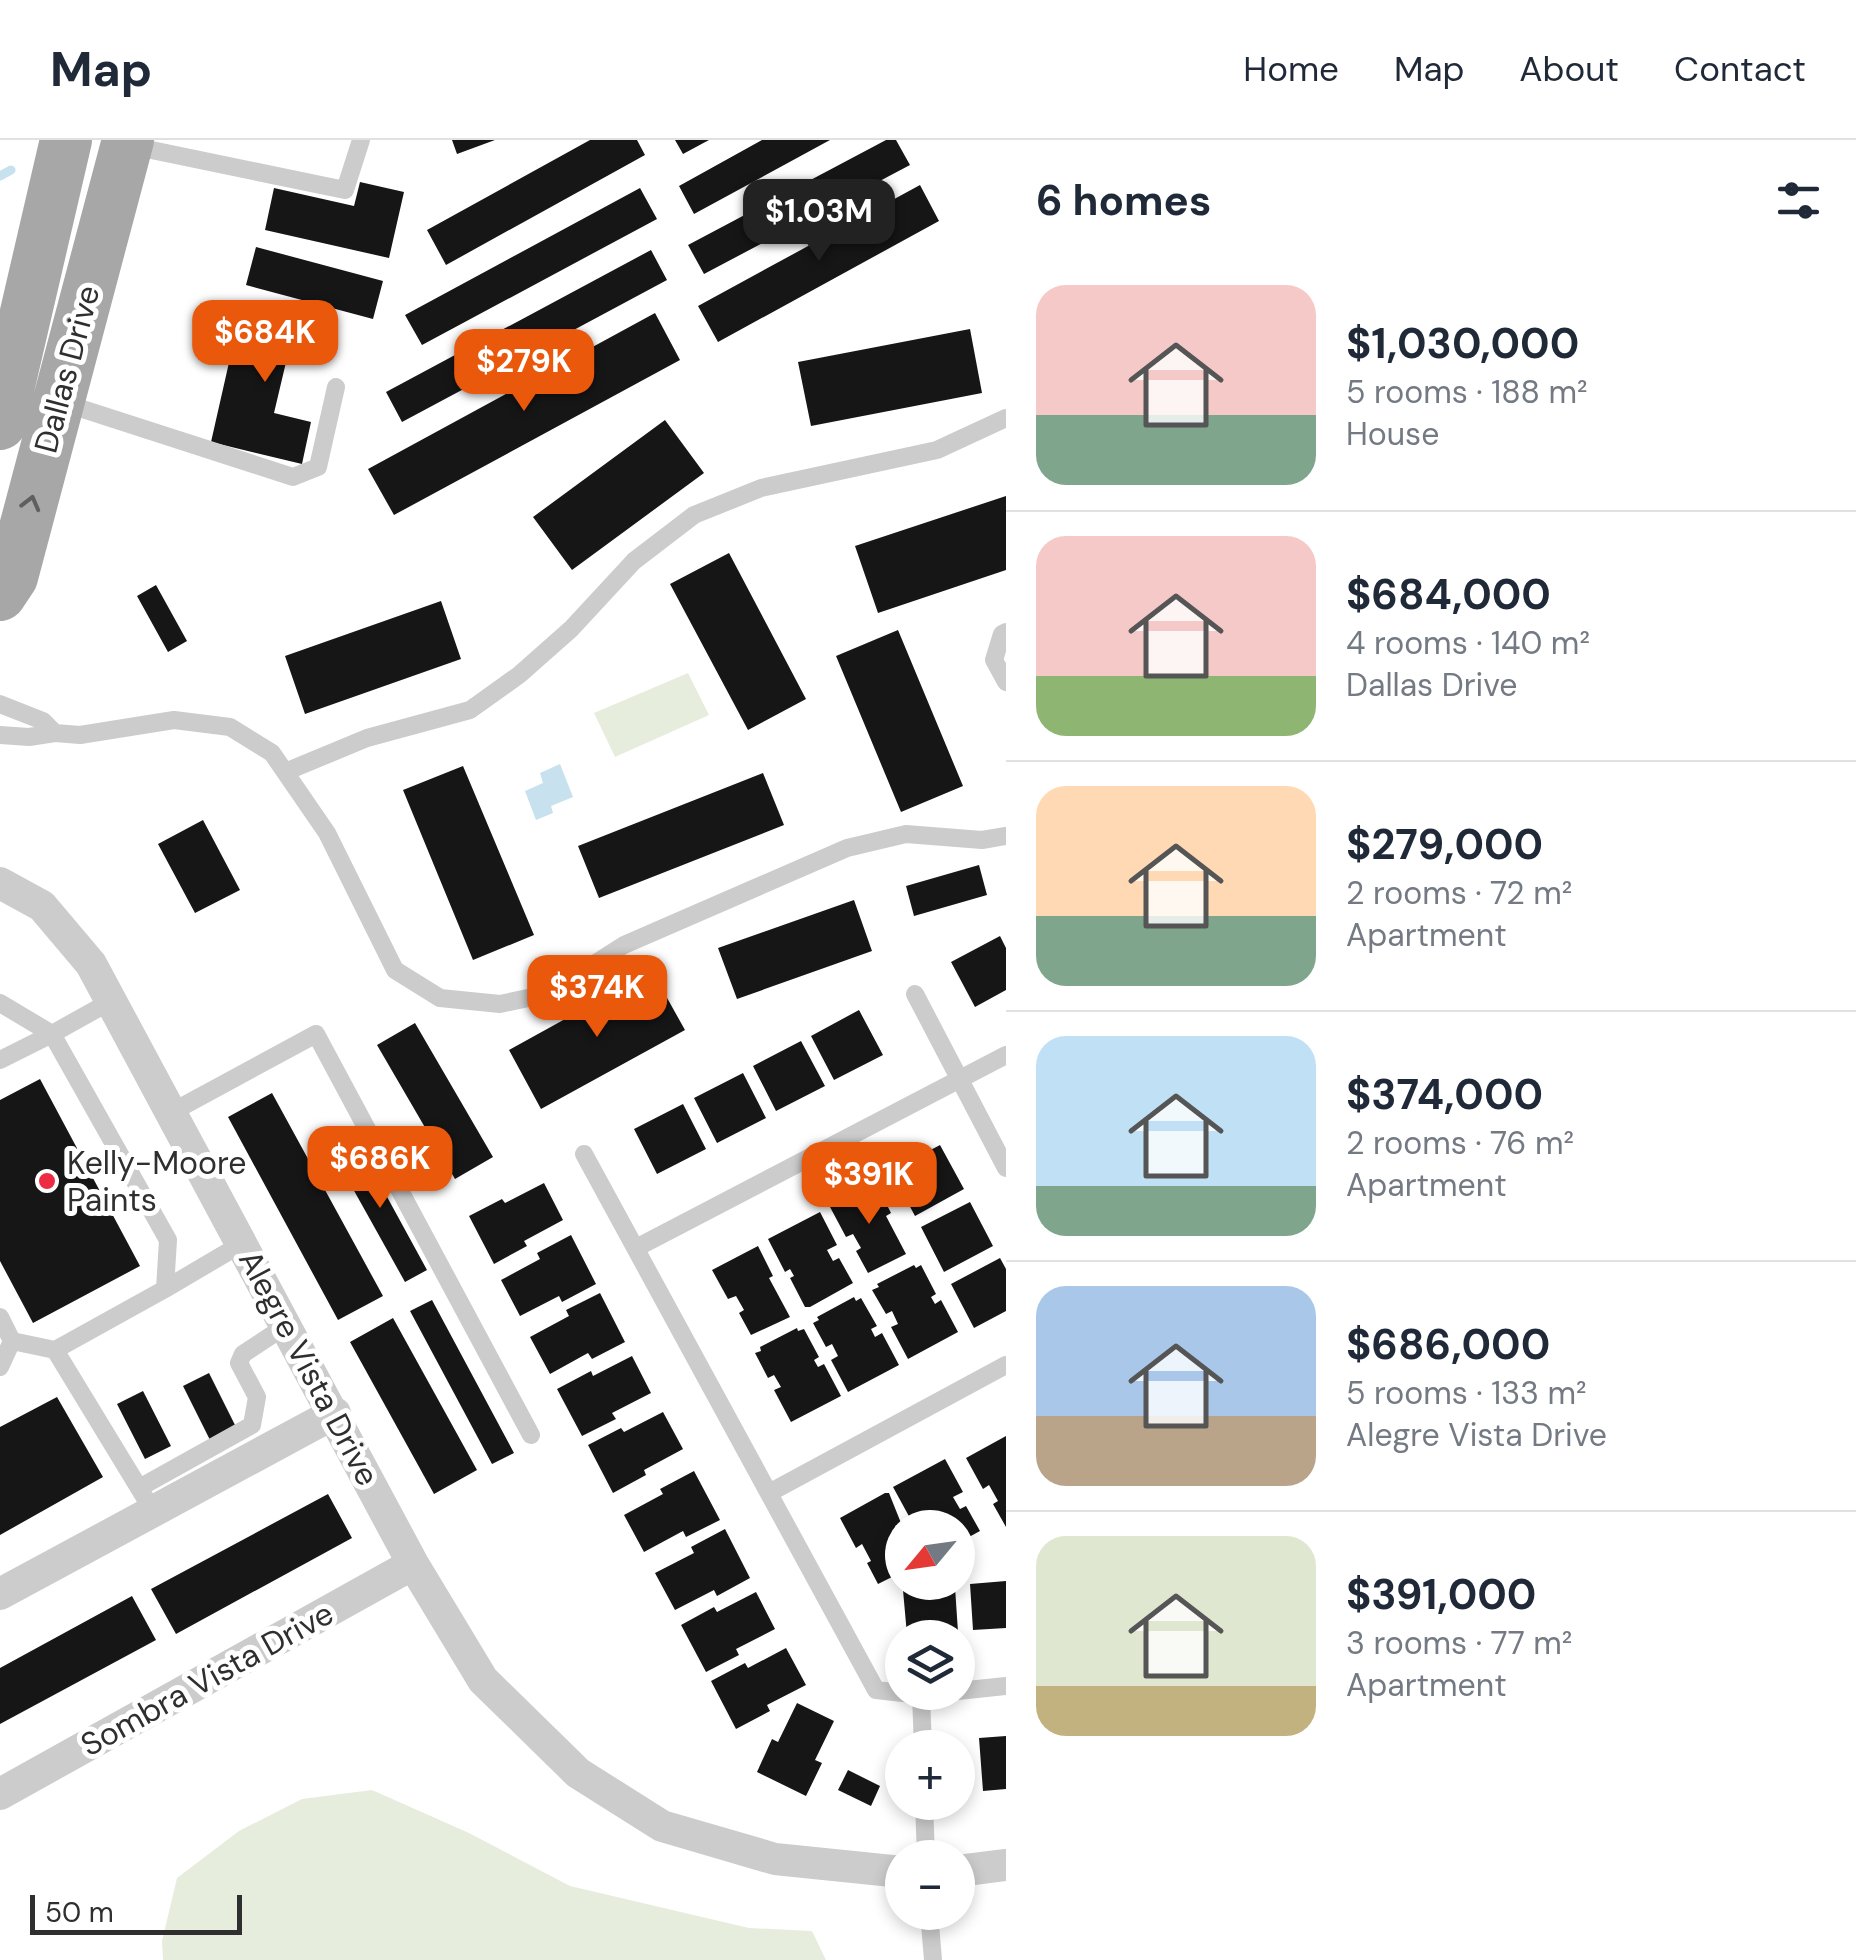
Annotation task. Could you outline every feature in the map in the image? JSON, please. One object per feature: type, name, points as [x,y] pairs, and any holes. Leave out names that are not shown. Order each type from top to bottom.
[{"type":"main road","name":"Dallas Drive","points":[[0,424],[25,292],[66,140]]},
{"type":"main road","name":"Dallas Drive","points":[[0,595],[12,577],[127,142]]},
{"type":"main road","points":[[25,292],[76,333]]},
{"type":"street","name":"Alegre Vista Drive","points":[[0,883],[42,906],[91,964],[414,1564],[483,1680],[578,1773],[662,1826],[775,1859],[885,1870]]},
{"type":"street","points":[[0,1594],[146,1499],[335,1412]]},
{"type":"street","name":"Sombra Vista Drive","points":[[0,1794],[414,1564]]},
{"type":"street","points":[[975,1869],[1006,1865]]},
{"type":"lane","points":[[127,142],[346,190],[360,140]]},
{"type":"lane","points":[[58,401],[293,477],[318,467],[336,387]]},
{"type":"lane","points":[[285,772],[368,738],[470,710],[571,630],[634,560],[694,515],[761,488],[937,450],[1006,418]]},
{"type":"lane","points":[[1006,632],[994,660],[1006,682]]},
{"type":"lane","points":[[0,704],[44,722],[55,733]]},
{"type":"lane","points":[[0,735],[80,735],[174,720],[230,727],[272,753],[327,833],[395,970],[440,998],[500,1004],[547,994],[624,945],[847,848],[906,834],[982,840],[1006,836]]},
{"type":"lane","points":[[915,994],[1006,1168]]},
{"type":"lane","points":[[0,1060],[111,1000]]},
{"type":"lane","points":[[0,1003],[52,1034],[168,1240],[165,1288]]},
{"type":"lane","points":[[172,1112],[316,1034],[531,1434]]},
{"type":"lane","points":[[636,1248],[1006,1055]]},
{"type":"lane","points":[[584,1154],[876,1690],[885,1691]]},
{"type":"lane","points":[[12,1341],[55,1350],[243,1243]]},
{"type":"lane","points":[[0,1317],[12,1341]]},
{"type":"lane","points":[[55,1350],[146,1499],[252,1425],[257,1397],[240,1363],[242,1354],[287,1325]]},
{"type":"lane","points":[[0,1367],[12,1341]]},
{"type":"lane","points":[[769,1493],[1006,1365]]},
{"type":"lane","points":[[975,1689],[1006,1686]]},
{"type":"lane","points":[[930,1930],[933,1960]]},
{"type":"green space","points":[[688,673],[709,715],[615,757],[594,713]]},
{"type":"green space","points":[[372,1790],[469,1833],[570,1886],[749,1928],[812,1931],[826,1960],[163,1960],[162,1941],[177,1878],[239,1831],[302,1799]]},
{"type":"water","points":[[560,764],[573,797],[551,806],[553,813],[536,820],[525,791],[543,783],[540,773]]},
{"type":"building","points":[[452,140],[495,140],[457,154]]},
{"type":"building","points":[[590,140],[637,140],[645,155],[446,265],[427,230]]},
{"type":"building","points":[[675,140],[709,140],[683,154]]},
{"type":"building","points":[[762,140],[830,140],[694,214],[679,186]]},
{"type":"building","points":[[886,140],[896,140],[910,165],[704,274],[688,245]]},
{"type":"building","points":[[360,182],[404,192],[389,258],[265,230],[274,188],[354,206]]},
{"type":"building","points":[[920,185],[939,221],[718,342],[698,306]]},
{"type":"building","points":[[640,188],[657,219],[422,345],[405,315]]},
{"type":"building","points":[[256,247],[383,281],[373,319],[246,285]]},
{"type":"building","points":[[651,250],[667,280],[402,422],[386,392]]},
{"type":"building","points":[[242,305],[326,326],[317,365],[287,358],[274,413],[311,422],[302,464],[211,442]]},
{"type":"building","points":[[655,313],[680,360],[394,515],[368,469]]},
{"type":"building","points":[[970,329],[982,393],[811,426],[798,362]]},
{"type":"building","points":[[665,420],[704,473],[572,570],[533,517]]},
{"type":"building","points":[[1006,496],[1006,570],[878,613],[855,546]]},
{"type":"building","points":[[729,553],[806,699],[748,730],[670,584]]},
{"type":"building","points":[[156,585],[187,641],[168,652],[137,596]]},
{"type":"building","points":[[441,601],[461,659],[305,714],[285,656]]},
{"type":"building","points":[[898,630],[963,786],[901,812],[836,656]]},
{"type":"building","points":[[463,766],[534,935],[473,960],[403,790]]},
{"type":"building","points":[[763,773],[784,825],[599,898],[578,846]]},
{"type":"building","points":[[203,820],[240,890],[195,913],[158,844]]},
{"type":"building","points":[[979,865],[987,895],[914,916],[906,886]]},
{"type":"building","points":[[854,900],[872,951],[737,999],[718,948]]},
{"type":"building","points":[[1000,936],[1006,948],[1006,990],[975,1007],[951,962]]},
{"type":"building","points":[[652,971],[685,1030],[541,1109],[509,1050]]},
{"type":"building","points":[[859,1010],[883,1055],[834,1080],[811,1036]]},
{"type":"building","points":[[415,1023],[493,1157],[455,1179],[377,1045]]},
{"type":"building","points":[[801,1041],[825,1086],[776,1111],[753,1066]]},
{"type":"building","points":[[743,1073],[766,1118],[717,1143],[694,1098]]},
{"type":"building","name":"Kelly-Moore Paints","points":[[40,1079],[140,1266],[33,1323],[0,1261],[0,1100]]},
{"type":"building","points":[[272,1093],[383,1296],[338,1320],[228,1117]]},
{"type":"building","points":[[683,1104],[706,1149],[657,1174],[634,1129]]},
{"type":"building","points":[[356,1140],[427,1270],[405,1282],[333,1153]]},
{"type":"building","points":[[940,1145],[964,1189],[915,1216],[891,1171]]},
{"type":"building","points":[[544,1183],[563,1220],[524,1241],[527,1246],[494,1264],[469,1216]]},
{"type":"building","points":[[876,1183],[891,1213],[886,1216],[906,1254],[868,1273],[856,1251],[861,1248],[853,1234],[846,1237],[830,1207]]},
{"type":"building","points":[[970,1202],[993,1246],[944,1272],[921,1227]]},
{"type":"building","points":[[820,1212],[837,1245],[827,1250],[833,1261],[839,1258],[853,1283],[805,1307],[790,1278],[794,1276],[790,1269],[785,1272],[768,1239]]},
{"type":"building","points":[[571,1235],[596,1284],[562,1302],[559,1296],[520,1316],[501,1280],[540,1259],[537,1253]]},
{"type":"building","points":[[758,1246],[773,1276],[769,1278],[790,1317],[751,1335],[739,1313],[744,1310],[736,1296],[728,1299],[712,1270]]},
{"type":"building","points":[[1000,1258],[1006,1269],[1006,1311],[974,1328],[951,1284]]},
{"type":"building","points":[[914,1265],[921,1265],[936,1294],[931,1297],[935,1304],[941,1300],[958,1332],[908,1359],[891,1327],[898,1324],[892,1311],[886,1314],[872,1290]]},
{"type":"building","points":[[600,1293],[625,1342],[592,1359],[588,1353],[550,1374],[530,1337],[569,1316],[566,1310]]},
{"type":"building","points":[[854,1297],[856,1301],[861,1298],[877,1326],[871,1329],[875,1337],[882,1333],[899,1365],[848,1392],[831,1360],[838,1356],[832,1344],[826,1347],[813,1323]]},
{"type":"building","points":[[432,1300],[514,1453],[492,1464],[410,1311]]},
{"type":"building","points":[[393,1318],[477,1470],[434,1494],[350,1342]]},
{"type":"building","points":[[797,1328],[804,1329],[819,1357],[814,1360],[818,1367],[824,1364],[841,1396],[791,1422],[774,1390],[781,1387],[774,1375],[768,1378],[755,1353]]},
{"type":"building","points":[[632,1356],[651,1393],[612,1413],[616,1419],[582,1436],[557,1389]]},
{"type":"building","points":[[209,1373],[238,1431],[212,1444],[183,1386]]},
{"type":"building","points":[[143,1391],[171,1446],[145,1459],[117,1404]]},
{"type":"building","points":[[57,1397],[103,1477],[0,1535],[0,1427]]},
{"type":"building","points":[[663,1412],[683,1449],[613,1493],[588,1445]]},
{"type":"building","points":[[1006,1436],[1006,1527],[993,1504],[998,1501],[989,1485],[983,1489],[966,1458]]},
{"type":"building","points":[[945,1459],[963,1492],[953,1497],[960,1509],[966,1506],[968,1510],[906,1510],[893,1487]]},
{"type":"building","points":[[694,1471],[720,1520],[686,1537],[683,1531],[644,1552],[624,1515]]},
{"type":"building","points":[[889,1493],[896,1510],[885,1510],[885,1580],[878,1584],[862,1544],[856,1548],[840,1518]]},
{"type":"building","points":[[328,1494],[352,1538],[176,1634],[151,1589]]},
{"type":"building","points":[[725,1529],[750,1578],[717,1596],[714,1590],[675,1610],[655,1573],[694,1553],[691,1547]]},
{"type":"building","points":[[1006,1581],[1006,1628],[975,1630],[971,1600],[975,1600],[975,1584]]},
{"type":"building","points":[[756,1592],[775,1629],[736,1649],[739,1655],[706,1672],[681,1625],[714,1607],[717,1612]]},
{"type":"building","points":[[132,1596],[156,1640],[0,1724],[0,1668]]},
{"type":"building","points":[[904,1600],[956,1600],[957,1620],[906,1620]]},
{"type":"building","points":[[786,1648],[806,1685],[767,1705],[770,1711],[736,1729],[711,1681],[745,1663],[748,1668]]},
{"type":"building","points":[[797,1703],[834,1721],[815,1760],[822,1763],[806,1796],[757,1772],[772,1739],[778,1742]]},
{"type":"building","points":[[1006,1736],[1006,1789],[983,1791],[979,1738]]},
{"type":"building","points":[[848,1770],[880,1786],[871,1806],[838,1790]]},
{"type":"waterway","points":[[0,176],[11,170]]},
{"type":"place","name":"Kelly-Moore Paints","points":[[47,1181]]}]
